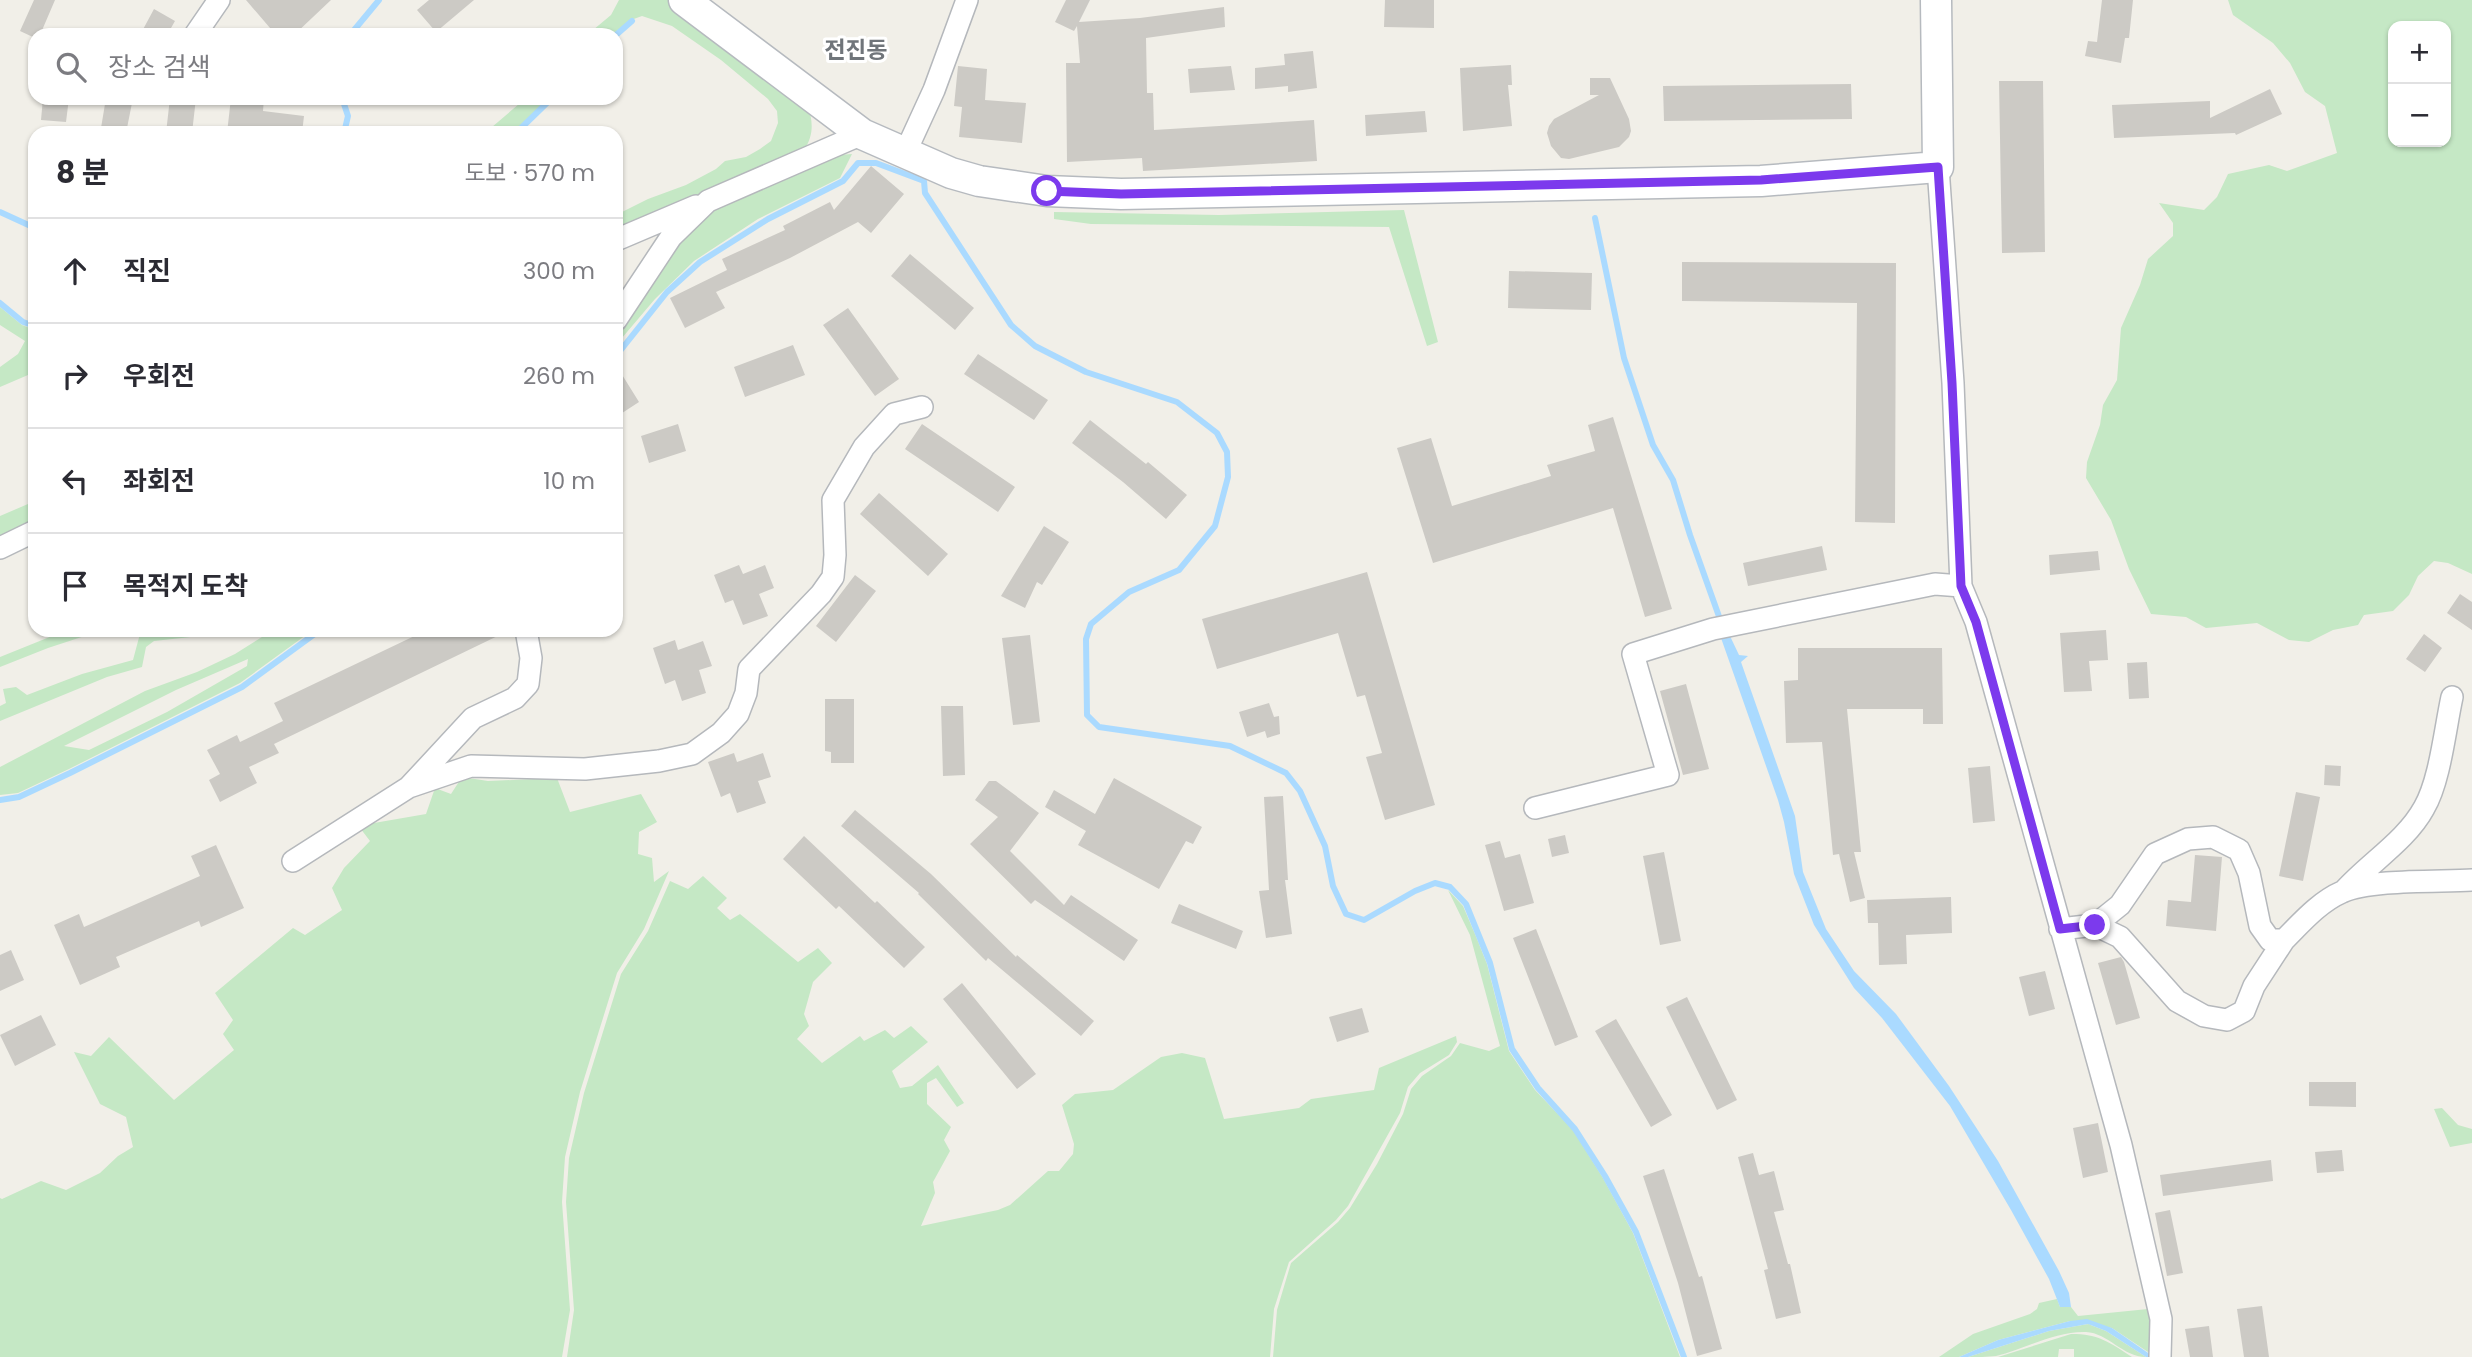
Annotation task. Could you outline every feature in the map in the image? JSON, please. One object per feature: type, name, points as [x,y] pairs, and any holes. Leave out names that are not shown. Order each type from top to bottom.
[{"type":"street","points":[[200,28],[219,0]]},
{"type":"street","points":[[684,0],[862,134],[951,173],[979,181],[1047,191],[1082,193],[1761,180],[1938,167]]},
{"type":"street","points":[[906,151],[934,90],[967,0]]},
{"type":"street","points":[[1936,0],[1938,167],[1952,383],[1961,586],[1976,622],[2122,1145],[2161,1319],[2160,1355]]},
{"type":"street","points":[[623,237],[862,134]]},
{"type":"street","points":[[623,309],[671,237],[708,201]]},
{"type":"street","points":[[293,861],[409,787],[471,766],[585,769],[659,761],[692,754],[721,733],[738,713],[746,692],[749,669],[821,594],[833,577],[833,500],[864,447],[894,414],[922,407]]},
{"type":"street","points":[[0,548],[28,534]]},
{"type":"street","points":[[1535,808],[1668,775],[1633,654],[1720,628],[1935,584],[1961,586]]},
{"type":"street","points":[[409,787],[473,718],[515,698],[528,684],[531,658],[527,637]]},
{"type":"street","points":[[2344,891],[2411,827],[2425,808],[2434,783],[2452,697]]},
{"type":"street","points":[[2060,929],[2095,925],[2120,905],[2155,854],[2188,839],[2213,836],[2239,850],[2249,873],[2259,926],[2270,940],[2284,940]]},
{"type":"street","points":[[2095,925],[2120,937],[2178,1001],[2204,1016],[2227,1020],[2244,1011],[2254,986],[2284,940],[2326,901],[2344,891],[2371,885],[2472,880]]},
{"type":"green space","points":[[619,0],[669,0],[808,106],[812,128],[804,150],[623,229],[623,212],[686,185],[725,161],[746,157],[771,141],[778,123],[777,111],[768,99],[721,60],[672,26],[642,16],[621,28],[595,28],[611,15]]},
{"type":"green space","points":[[2228,0],[2472,0],[2472,574],[2448,563],[2434,561],[2418,576],[2409,595],[2393,611],[2364,615],[2358,625],[2333,630],[2309,642],[2289,640],[2257,623],[2206,628],[2186,617],[2151,614],[2129,569],[2111,520],[2086,478],[2087,462],[2100,425],[2103,405],[2117,380],[2121,328],[2148,259],[2173,236],[2173,223],[2159,203],[2204,210],[2217,197],[2228,174],[2269,165],[2287,171],[2337,153],[2325,106],[2305,92],[2290,63],[2273,43],[2233,15]]},
{"type":"green space","points":[[518,105],[543,105],[521,126],[493,126]]},
{"type":"green space","points":[[852,154],[840,178],[758,219],[694,261],[655,299],[623,337],[623,319],[674,245],[713,204],[826,156]]},
{"type":"green space","points":[[1404,210],[1438,342],[1427,346],[1389,227],[1091,224],[1054,219],[1054,212],[1219,215]]},
{"type":"green space","points":[[0,307],[28,327],[28,375],[0,387],[0,367],[18,354],[25,341],[0,325]]},
{"type":"green space","points":[[28,504],[28,527],[0,541],[0,516]]},
{"type":"green space","points":[[50,637],[82,637],[0,667],[0,657]]},
{"type":"green space","points":[[139,637],[191,637],[154,641],[146,647],[142,667],[107,677],[0,721],[0,706],[6,703],[3,689],[16,687],[27,695],[82,674],[133,660]]},
{"type":"green space","points":[[262,637],[303,637],[240,683],[18,793],[0,795],[0,767],[145,691],[197,672],[235,654]],"holes":[[[248,659],[247,666],[167,712],[89,750],[64,746],[176,690]]]},
{"type":"green space","points":[[462,777],[488,781],[557,778],[570,812],[641,794],[657,822],[639,832],[638,854],[652,858],[654,882],[669,871],[644,929],[617,973],[580,1092],[565,1157],[562,1202],[570,1310],[562,1357],[0,1357],[0,1198],[41,1181],[66,1190],[100,1173],[118,1156],[133,1147],[126,1117],[100,1104],[74,1052],[91,1056],[109,1037],[174,1100],[234,1050],[223,1034],[233,1020],[215,993],[293,928],[305,935],[342,910],[332,888],[344,868],[370,841],[357,824],[371,815],[374,823],[426,814],[435,788],[451,794]]},
{"type":"green space","points":[[703,876],[727,898],[717,908],[730,920],[740,914],[798,962],[818,948],[832,963],[813,982],[804,1014],[809,1026],[797,1039],[822,1063],[860,1036],[864,1041],[885,1030],[894,1038],[911,1026],[928,1042],[892,1071],[900,1088],[912,1086],[938,1065],[964,1103],[957,1107],[936,1078],[927,1083],[927,1104],[951,1127],[944,1140],[950,1151],[933,1182],[935,1193],[921,1226],[998,1210],[1010,1205],[1048,1171],[1059,1171],[1073,1154],[1074,1144],[1062,1105],[1075,1094],[1113,1090],[1161,1057],[1182,1053],[1205,1058],[1224,1119],[1299,1108],[1311,1099],[1374,1090],[1379,1068],[1456,1036],[1457,1042],[1449,1055],[1420,1073],[1408,1087],[1400,1113],[1348,1206],[1289,1262],[1274,1309],[1270,1357],[567,1357],[574,1310],[566,1202],[569,1158],[584,1093],[621,974],[648,931],[670,881],[688,889]]},
{"type":"green space","points":[[1448,890],[1463,906],[1487,964],[1509,1051],[1535,1090],[1573,1130],[1603,1178],[1633,1233],[1680,1357],[1273,1357],[1277,1310],[1291,1263],[1350,1208],[1403,1114],[1411,1089],[1422,1076],[1451,1056],[1460,1043],[1489,1051],[1500,1046],[1470,935]]},
{"type":"green space","points":[[2442,1108],[2458,1125],[2472,1129],[2472,1143],[2450,1147],[2434,1109]]},
{"type":"green space","points":[[2057,1299],[2060,1307],[2071,1307],[2078,1316],[2148,1309],[2154,1356],[2112,1328],[2070,1321],[1998,1340],[1959,1357],[1939,1357],[1973,1334],[2030,1314],[2037,1309],[2039,1303]]},
{"type":"green space","points":[[2088,1324],[2106,1331],[2146,1357],[2130,1353],[2094,1333],[2074,1332],[1996,1356],[1968,1357],[2049,1331]]},
{"type":"green space","points":[[2071,1334],[2089,1335],[2103,1340],[2132,1357],[2074,1357],[2074,1349],[2059,1349],[2058,1357],[1998,1357]]},
{"type":"water","points":[[1730,636],[1739,655],[1748,656],[1741,662],[1795,816],[1803,872],[1826,929],[1854,971],[1896,1014],[1949,1086],[1998,1161],[2059,1271],[2069,1293],[2071,1307],[2060,1307],[2049,1279],[1950,1106],[1882,1018],[1854,988],[1814,925],[1794,874],[1778,800],[1721,638]]},
{"type":"water","points":[[2087,1319],[2112,1328],[2154,1357],[2146,1357],[2106,1331],[2088,1324],[2049,1331],[1968,1357],[1959,1357],[1998,1340]]},
{"type":"building","points":[[34,0],[55,0],[43,28],[28,28],[28,35],[20,31]]},
{"type":"building","points":[[246,0],[331,0],[301,28],[270,28]]},
{"type":"building","points":[[429,0],[474,0],[441,28],[433,28],[417,10]]},
{"type":"building","points":[[1066,0],[1090,0],[1079,22],[1140,18],[1224,7],[1225,27],[1146,38],[1147,93],[1153,93],[1154,130],[1314,120],[1317,161],[1143,171],[1142,158],[1067,162],[1066,63],[1080,63],[1077,26],[1074,31],[1055,22]]},
{"type":"building","points":[[1385,0],[1434,0],[1434,28],[1384,27]]},
{"type":"building","points":[[2102,0],[2133,0],[2129,38],[2125,38],[2121,63],[2085,56],[2088,41],[2097,42]]},
{"type":"building","points":[[154,9],[175,21],[171,28],[144,28]]},
{"type":"building","points":[[1313,51],[1317,88],[1288,92],[1288,86],[1255,89],[1255,68],[1285,65],[1284,54]]},
{"type":"building","points":[[1511,65],[1512,85],[1508,85],[1512,126],[1463,131],[1460,68]]},
{"type":"building","points":[[958,66],[987,69],[985,100],[1026,103],[1022,143],[959,137],[962,107],[954,106]]},
{"type":"building","points":[[1231,66],[1235,90],[1190,93],[1188,69]]},
{"type":"building","points":[[1590,78],[1610,78],[1629,119],[1629,137],[1619,147],[1569,159],[1561,158],[1551,146],[1547,133],[1549,126],[1554,119],[1599,95],[1590,95]]},
{"type":"building","points":[[1999,81],[2043,81],[2045,252],[2002,253]]},
{"type":"building","points":[[1851,84],[1852,119],[1664,121],[1663,86]]},
{"type":"building","points":[[2270,89],[2282,114],[2236,135],[2114,138],[2112,105],[2210,101],[2210,118]]},
{"type":"building","points":[[42,105],[68,105],[66,122],[41,120]]},
{"type":"building","points":[[105,105],[132,105],[127,126],[101,126]]},
{"type":"building","points":[[169,105],[195,105],[193,126],[167,126]]},
{"type":"building","points":[[230,105],[263,105],[263,111],[304,116],[303,126],[228,126]]},
{"type":"building","points":[[1425,111],[1427,132],[1366,136],[1365,115]]},
{"type":"building","points":[[871,166],[904,194],[871,233],[858,222],[790,258],[716,292],[725,308],[685,328],[670,298],[727,270],[722,259],[785,230],[783,226],[830,202],[834,210]]},
{"type":"building","points":[[910,254],[974,308],[955,330],[891,276]]},
{"type":"building","points":[[1682,262],[1896,263],[1895,523],[1855,522],[1857,303],[1682,301]]},
{"type":"building","points":[[1509,271],[1592,273],[1591,310],[1508,308]]},
{"type":"building","points":[[848,308],[899,379],[875,396],[823,325]]},
{"type":"building","points":[[793,345],[805,375],[745,397],[734,367]]},
{"type":"building","points":[[978,354],[1048,400],[1034,420],[964,374]]},
{"type":"building","points":[[623,376],[639,402],[623,412]]},
{"type":"building","points":[[1613,417],[1672,609],[1645,617],[1613,508],[1433,563],[1397,448],[1431,438],[1452,506],[1551,476],[1547,465],[1595,451],[1588,425]]},
{"type":"building","points":[[1090,420],[1146,464],[1148,462],[1187,495],[1166,519],[1072,443]]},
{"type":"building","points":[[678,424],[686,451],[649,463],[641,436]]},
{"type":"building","points":[[922,424],[1015,487],[998,512],[905,449]]},
{"type":"building","points":[[879,493],[948,554],[928,576],[860,514]]},
{"type":"building","points":[[1044,526],[1069,542],[1042,585],[1037,582],[1025,608],[1001,596]]},
{"type":"building","points":[[1822,546],[1827,570],[1748,586],[1743,563]]},
{"type":"building","points":[[2098,551],[2100,570],[2050,575],[2049,555]]},
{"type":"building","points":[[739,565],[743,574],[765,565],[774,588],[759,594],[768,616],[743,625],[733,600],[725,603],[714,575]]},
{"type":"building","points":[[1367,572],[1435,805],[1385,820],[1366,757],[1382,753],[1365,695],[1357,697],[1338,633],[1217,669],[1202,619]]},
{"type":"building","points":[[855,575],[876,591],[836,642],[816,626]]},
{"type":"building","points":[[2460,594],[2472,602],[2472,630],[2447,613]]},
{"type":"building","points":[[2106,630],[2108,660],[2089,661],[2092,691],[2064,692],[2060,633]]},
{"type":"building","points":[[2424,634],[2442,648],[2425,672],[2406,659]]},
{"type":"building","points":[[1030,635],[1040,722],[1013,725],[1002,638]]},
{"type":"building","points":[[412,637],[496,637],[274,744],[279,753],[249,767],[257,783],[220,802],[209,780],[220,774],[207,750],[237,735],[240,742],[283,721],[274,703]]},
{"type":"building","points":[[675,640],[678,650],[703,641],[712,666],[699,670],[706,693],[682,701],[675,680],[665,684],[653,648]]},
{"type":"building","points":[[1798,648],[1942,648],[1943,724],[1923,724],[1923,709],[1847,709],[1861,852],[1854,852],[1865,898],[1850,902],[1839,854],[1833,855],[1822,742],[1786,743],[1784,681],[1798,680]]},
{"type":"building","points":[[2147,662],[2149,698],[2129,699],[2127,663]]},
{"type":"building","points":[[1686,684],[1709,769],[1683,775],[1660,691]]},
{"type":"building","points":[[825,699],[854,699],[854,763],[831,763],[831,752],[825,751]]},
{"type":"building","points":[[1269,703],[1274,717],[1279,716],[1280,734],[1267,738],[1265,731],[1247,737],[1239,712]]},
{"type":"building","points":[[941,706],[963,706],[965,775],[943,776]]},
{"type":"building","points":[[734,753],[737,762],[763,753],[771,777],[758,781],[766,803],[737,813],[730,793],[721,797],[708,762]]},
{"type":"building","points":[[2325,765],[2341,766],[2340,786],[2324,785]]},
{"type":"building","points":[[1990,766],[1995,821],[1973,823],[1968,768]]},
{"type":"building","points":[[1114,778],[1202,827],[1193,844],[1186,841],[1159,889],[1078,845],[1086,831],[1045,807],[1054,790],[1095,814]]},
{"type":"building","points":[[989,781],[996,781],[1039,813],[1010,851],[1064,905],[1071,895],[1138,940],[1124,961],[1035,900],[1031,904],[970,844],[998,817],[975,800]]},
{"type":"building","points":[[2296,792],[2320,797],[2303,881],[2279,876]]},
{"type":"building","points":[[1283,796],[1288,880],[1285,880],[1292,934],[1266,938],[1259,891],[1269,890],[1264,797]]},
{"type":"building","points":[[855,810],[931,874],[1016,957],[1017,955],[1094,1021],[1081,1036],[988,958],[986,961],[919,893],[841,826]]},
{"type":"building","points":[[1565,835],[1569,853],[1552,857],[1548,839]]},
{"type":"building","points":[[804,836],[925,947],[904,968],[839,906],[836,909],[783,859]]},
{"type":"building","points":[[1500,841],[1505,858],[1520,854],[1534,903],[1504,911],[1485,845]]},
{"type":"building","points":[[216,845],[244,908],[201,927],[199,921],[116,957],[120,967],[80,985],[54,925],[79,914],[84,927],[200,876],[191,856]]},
{"type":"building","points":[[1664,852],[1681,941],[1660,945],[1643,856]]},
{"type":"building","points":[[2195,855],[2222,857],[2216,931],[2166,926],[2168,900],[2191,902]]},
{"type":"building","points":[[1951,897],[1952,933],[1906,935],[1907,964],[1879,965],[1878,923],[1868,923],[1867,900]]},
{"type":"building","points":[[1179,904],[1243,931],[1236,949],[1171,923]]},
{"type":"building","points":[[1536,929],[1578,1037],[1555,1046],[1513,938]]},
{"type":"building","points":[[11,950],[24,980],[0,991],[0,955]]},
{"type":"building","points":[[2121,957],[2140,1018],[2116,1025],[2098,963]]},
{"type":"building","points":[[2045,971],[2055,1009],[2029,1016],[2019,977]]},
{"type":"building","points":[[962,983],[1036,1074],[1017,1089],[943,999]]},
{"type":"building","points":[[1687,997],[1737,1100],[1717,1110],[1666,1007]]},
{"type":"building","points":[[1362,1008],[1369,1032],[1337,1042],[1329,1017]]},
{"type":"building","points":[[41,1015],[56,1045],[15,1066],[0,1035]]},
{"type":"building","points":[[1616,1019],[1672,1115],[1651,1127],[1595,1031]]},
{"type":"building","points":[[2309,1082],[2356,1082],[2356,1107],[2309,1106]]},
{"type":"building","points":[[2098,1123],[2108,1172],[2083,1178],[2073,1128]]},
{"type":"building","points":[[2342,1150],[2344,1171],[2317,1173],[2315,1152]]},
{"type":"building","points":[[1753,1153],[1759,1175],[1774,1171],[1784,1210],[1774,1212],[1801,1313],[1776,1319],[1764,1270],[1768,1269],[1738,1157]]},
{"type":"building","points":[[2271,1160],[2273,1181],[2163,1196],[2160,1175]]},
{"type":"building","points":[[1664,1169],[1699,1277],[1702,1276],[1722,1349],[1697,1356],[1678,1283],[1643,1176]]},
{"type":"building","points":[[2170,1210],[2183,1273],[2167,1276],[2155,1213]]},
{"type":"building","points":[[2262,1306],[2269,1357],[2244,1357],[2237,1309]]},
{"type":"building","points":[[2209,1326],[2213,1357],[2190,1357],[2185,1329]]},
{"type":"waterway","points":[[356,28],[379,0]]},
{"type":"waterway","points":[[623,29],[632,21]]},
{"type":"waterway","points":[[344,105],[348,116],[346,126]]},
{"type":"waterway","points":[[523,126],[545,105]]},
{"type":"waterway","points":[[623,347],[667,292],[700,262],[768,219],[843,181],[858,163],[876,163],[924,181],[925,193],[1011,325],[1035,346],[1086,372],[1177,402],[1217,433],[1227,452],[1228,477],[1215,526],[1179,570],[1129,592],[1091,624],[1086,639],[1087,715],[1099,727],[1230,746],[1286,773],[1300,791],[1325,846],[1333,886],[1346,914],[1364,920],[1415,891],[1435,883],[1450,887],[1466,904],[1490,963],[1512,1049],[1538,1088],[1575,1129],[1605,1176],[1636,1232],[1684,1357]]},
{"type":"waterway","points":[[0,212],[28,225]]},
{"type":"waterway","points":[[1595,218],[1624,358],[1653,445],[1673,480],[1721,622]]},
{"type":"waterway","points":[[0,303],[28,324]]},
{"type":"waterway","points":[[0,800],[19,797],[242,687],[310,637]]},
{"type":"district","name":"전진동","points":[[856,50]]},
{"type":"route","points":[[1047,191],[1121,194],[1761,180],[1938,167],[1952,383],[1961,586],[1976,622],[2060,929],[2095,925]]}]
